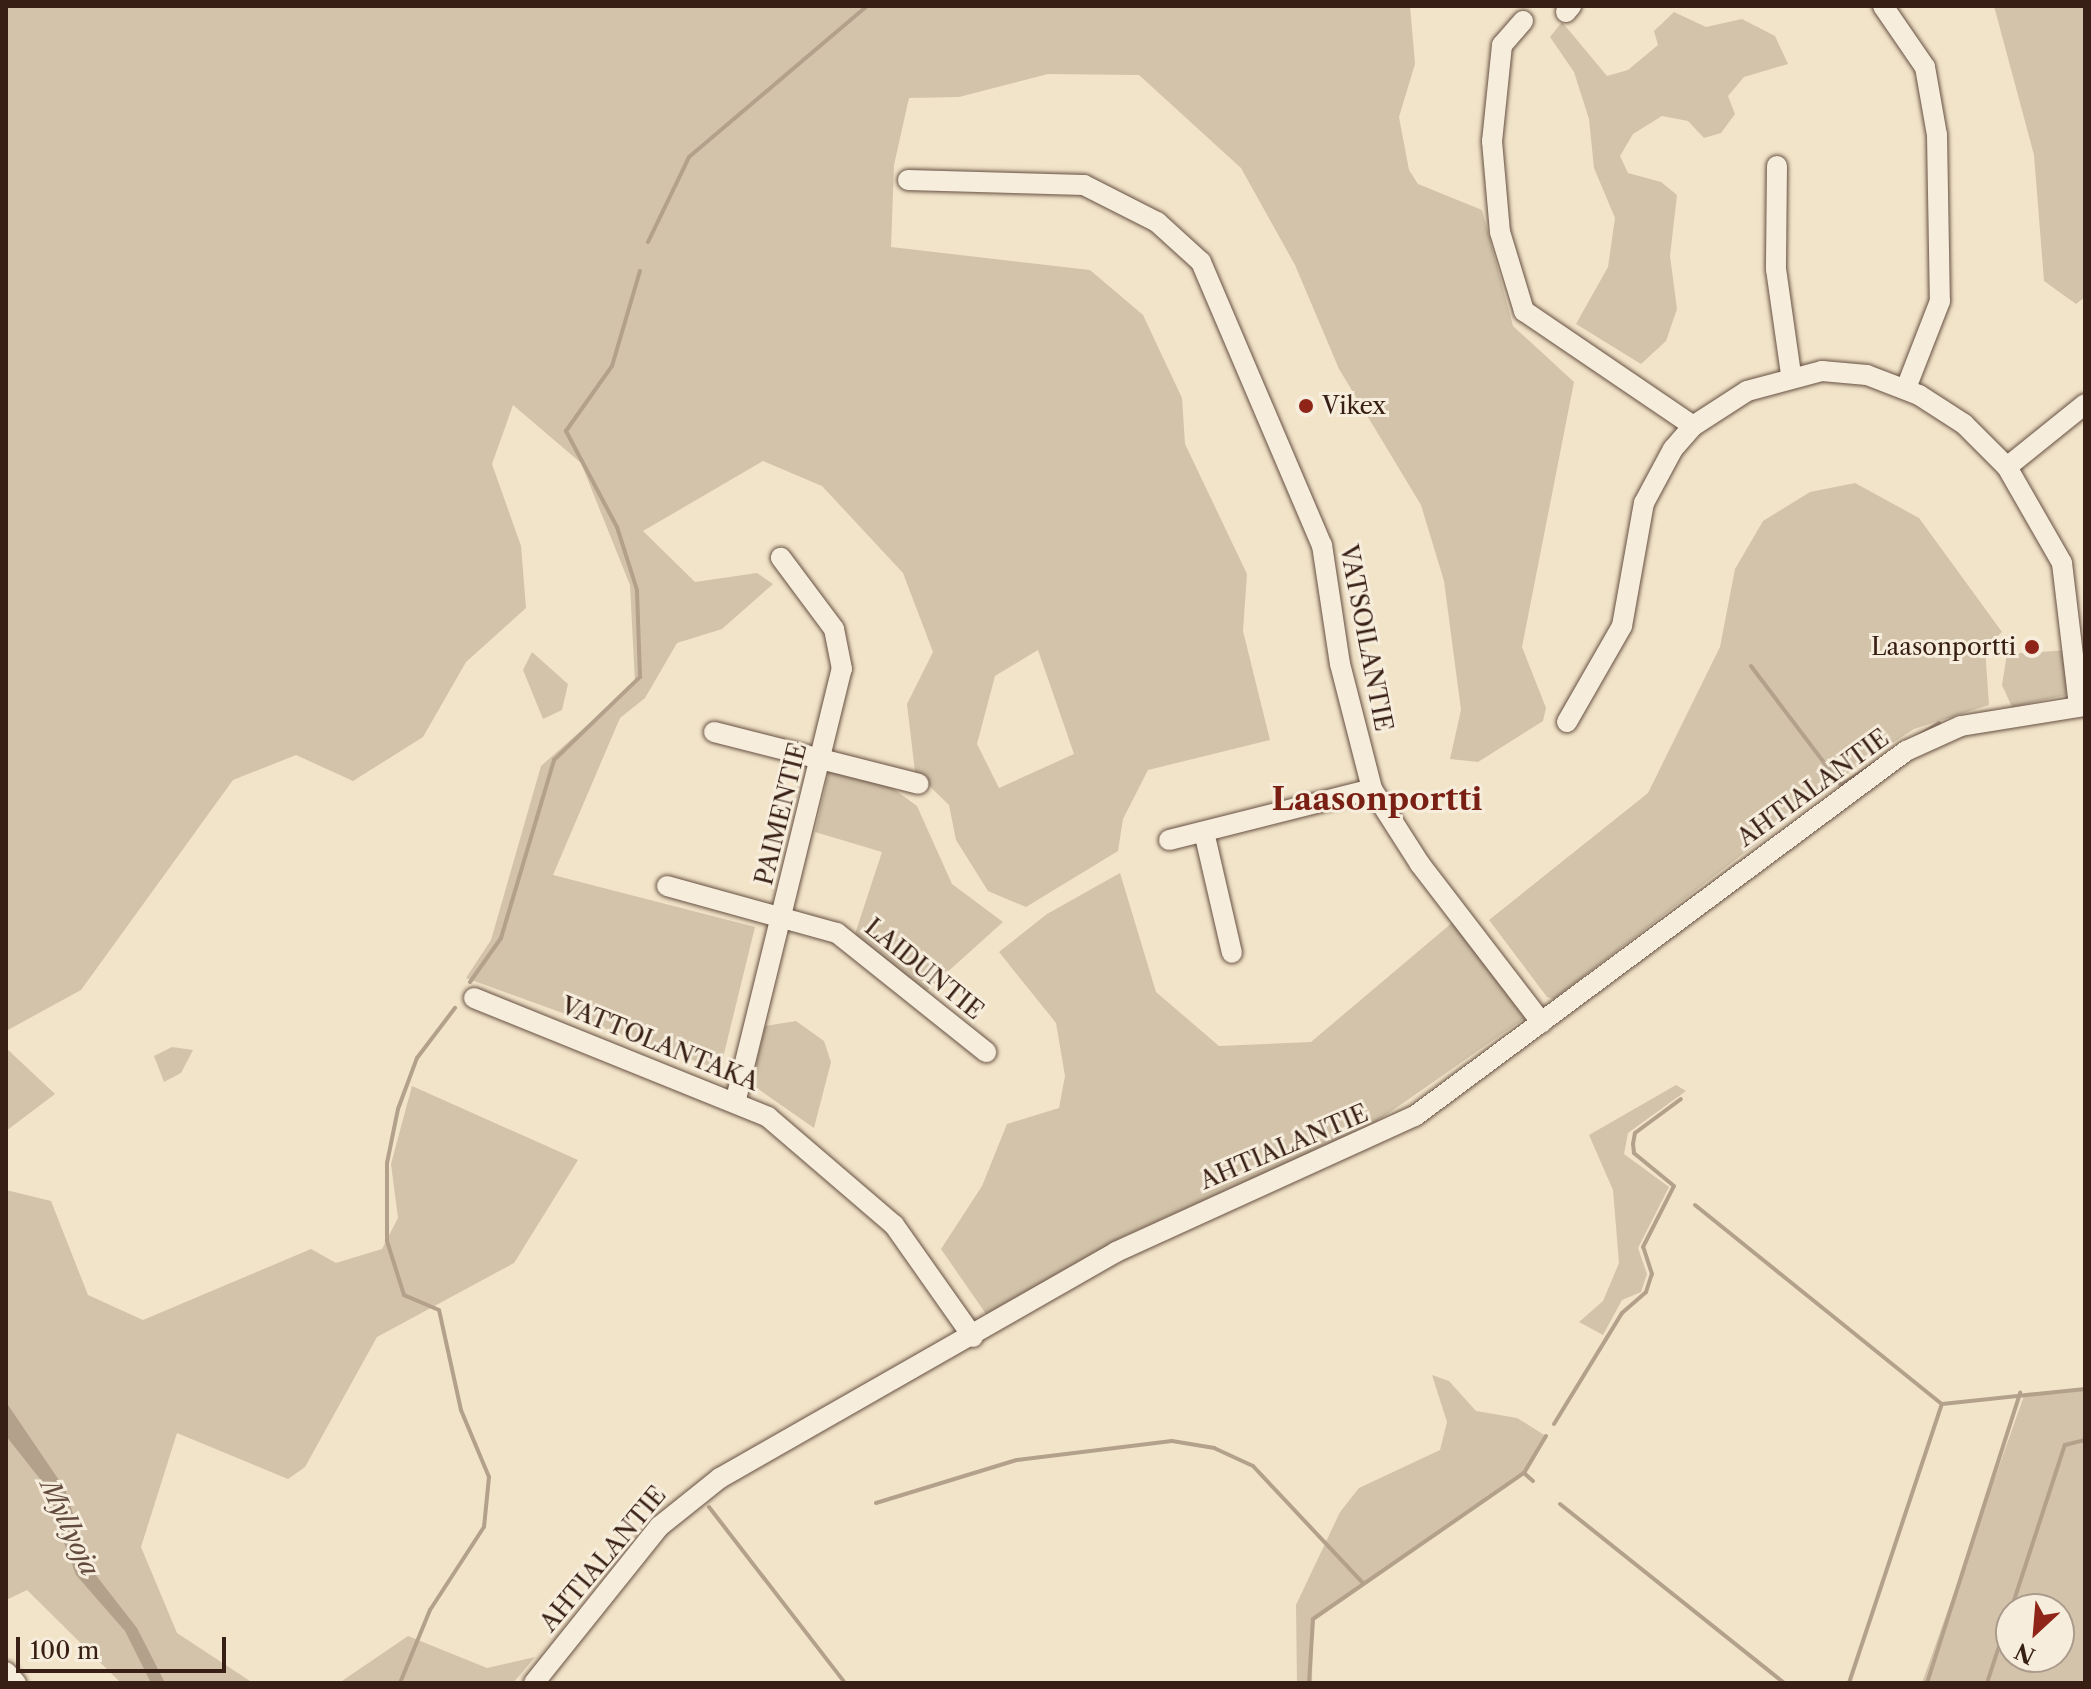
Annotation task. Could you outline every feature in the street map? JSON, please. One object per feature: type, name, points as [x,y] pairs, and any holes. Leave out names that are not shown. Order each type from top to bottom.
[{"type":"street","points":[[1883,6],[1925,67],[1937,135],[1940,301],[1906,388]]},
{"type":"street","points":[[1523,21],[1502,45],[1492,141],[1500,232],[1524,311],[1693,426]]},
{"type":"street","points":[[1777,166],[1776,269],[1791,375]]},
{"type":"street","name":"VATSOILANTIE","points":[[908,180],[1084,185],[1157,222],[1201,262],[1322,545],[1340,664],[1372,789],[1412,854],[1542,1023]]},
{"type":"street","points":[[1567,722],[1622,626],[1650,488],[1693,426],[1747,391],[1791,375],[1851,373],[1906,388],[1964,424],[2007,467],[2062,563],[2082,706]]},
{"type":"street","points":[[2007,467],[2085,404]]},
{"type":"street","name":"PAIMENTIE","points":[[736,1099],[842,669],[840,643],[781,558]]},
{"type":"street","name":"AHTIALANTIE","points":[[534,1683],[686,1500],[1116,1252],[1290,1167],[1377,1137],[1542,1023],[1906,751],[1961,726],[2082,706]]},
{"type":"street","points":[[714,732],[919,784]]},
{"type":"street","points":[[1169,840],[1372,789]]},
{"type":"street","points":[[1204,832],[1232,953]]},
{"type":"street","name":"LAIDUNTIE","points":[[667,886],[782,915],[850,942],[986,1052]]},
{"type":"street","name":"VATTOLANTAKA","points":[[474,998],[736,1099],[858,1188],[930,1268],[973,1337]]},
{"type":"street","points":[[6,1672],[16,1683]]},
{"type":"shaded area","points":[[6,6],[1410,6],[1415,64],[1399,117],[1409,170],[1418,184],[1482,210],[1513,326],[1574,382],[1522,647],[1546,708],[1543,721],[1478,762],[1450,759],[1461,710],[1444,581],[1421,505],[1339,369],[1295,265],[1241,168],[1139,75],[1048,74],[959,97],[909,98],[894,165],[891,247],[1090,270],[1143,315],[1182,398],[1185,444],[1247,574],[1243,631],[1270,740],[1148,770],[1123,819],[1118,851],[1026,907],[988,891],[956,840],[949,805],[915,772],[907,704],[933,652],[903,573],[822,486],[763,461],[643,531],[695,582],[757,573],[773,584],[722,629],[677,643],[645,698],[620,718],[553,875],[755,927],[720,1070],[466,978],[491,940],[541,766],[635,683],[630,585],[581,463],[513,405],[492,464],[521,546],[526,608],[466,662],[423,737],[353,781],[296,755],[233,780],[81,990],[6,1031]],"holes":[[[1038,650],[1074,754],[999,788],[977,744],[995,676]]]},
{"type":"shaded area","points":[[1994,6],[2085,6],[2085,297],[2076,304],[2044,281],[2034,155]]},
{"type":"shaded area","points":[[1674,12],[1706,27],[1742,19],[1775,36],[1788,64],[1744,77],[1728,96],[1735,114],[1721,133],[1704,138],[1688,121],[1662,116],[1633,134],[1620,156],[1628,173],[1661,182],[1677,195],[1670,256],[1677,309],[1666,341],[1641,364],[1576,324],[1608,267],[1615,218],[1594,168],[1589,119],[1574,72],[1550,37],[1562,22],[1607,76],[1628,70],[1658,45],[1654,31]]},
{"type":"shaded area","points":[[1855,483],[1919,518],[2002,632],[1985,648],[1989,705],[1914,729],[1860,764],[1554,999],[1547,997],[1489,920],[1648,793],[1720,647],[1735,569],[1763,521],[1810,492]]},
{"type":"shaded area","points":[[2069,650],[2066,695],[2012,707],[2002,685],[2007,654]]},
{"type":"shaded area","points":[[532,652],[568,684],[562,710],[543,719],[523,670]]},
{"type":"shaded area","points":[[829,771],[887,784],[917,806],[952,884],[1003,922],[923,994],[855,934],[882,852],[815,832]]},
{"type":"shaded area","points":[[1120,873],[1156,992],[1219,1046],[1311,1042],[1453,922],[1525,1018],[1373,1124],[1120,1238],[986,1314],[941,1249],[982,1186],[1007,1124],[1059,1108],[1065,1076],[1056,1023],[999,952],[1047,914]]},
{"type":"shaded area","points":[[796,1021],[824,1041],[831,1062],[814,1128],[751,1084],[765,1026]]},
{"type":"shaded area","points":[[172,1047],[193,1050],[181,1073],[164,1082],[154,1056]]},
{"type":"shaded area","points":[[6,1048],[55,1094],[6,1131]]},
{"type":"shaded area","points":[[1676,1085],[1686,1091],[1628,1133],[1624,1154],[1669,1187],[1638,1248],[1647,1274],[1641,1292],[1622,1300],[1603,1335],[1579,1322],[1603,1301],[1619,1263],[1613,1190],[1589,1135]]},
{"type":"shaded area","points":[[412,1086],[578,1160],[514,1263],[377,1337],[305,1467],[288,1479],[177,1433],[141,1547],[177,1633],[253,1683],[121,1683],[27,1590],[6,1600],[6,1190],[51,1201],[88,1295],[143,1320],[311,1249],[336,1263],[382,1249],[398,1218],[391,1164]]},
{"type":"shaded area","points":[[1432,1375],[1449,1381],[1476,1411],[1517,1418],[1546,1436],[1524,1473],[1313,1619],[1312,1683],[1297,1683],[1296,1605],[1340,1512],[1359,1488],[1440,1450],[1447,1422]]},
{"type":"shaded area","points":[[2085,1389],[2085,1683],[1922,1683],[2025,1393]]},
{"type":"shaded area","points":[[408,1636],[487,1668],[535,1657],[513,1683],[339,1683]]},
{"type":"water","name":"Myllyoja","points":[[6,1402],[65,1489],[91,1569],[137,1628],[165,1683],[151,1683],[125,1631],[76,1575],[40,1479],[6,1436]]},
{"type":"waterway","points":[[648,242],[689,157],[867,6]]},
{"type":"waterway","points":[[470,982],[501,938],[554,760],[640,677],[637,590],[617,527],[566,431],[612,366],[640,271]]},
{"type":"waterway","points":[[1751,666],[1841,785],[1939,723]]},
{"type":"waterway","points":[[400,1683],[430,1610],[484,1527],[489,1477],[461,1410],[439,1310],[404,1295],[387,1241],[387,1163],[398,1109],[417,1058],[455,1008]]},
{"type":"waterway","points":[[1554,1424],[1622,1313],[1646,1292],[1652,1274],[1643,1247],[1674,1186],[1634,1153],[1633,1144],[1635,1133],[1681,1099]]},
{"type":"waterway","points":[[1695,1205],[1942,1404],[2085,1389]]},
{"type":"waterway","points":[[1927,1683],[2020,1393]]},
{"type":"waterway","points":[[1849,1683],[1942,1404]]},
{"type":"waterway","points":[[1309,1683],[1313,1619],[1524,1473],[1546,1436]]},
{"type":"waterway","points":[[1987,1683],[2065,1445],[2085,1440]]},
{"type":"waterway","points":[[876,1503],[1017,1460],[1172,1441],[1214,1448],[1253,1466],[1362,1582]]},
{"type":"waterway","points":[[1524,1473],[1533,1481]]},
{"type":"waterway","points":[[1560,1504],[1784,1683]]},
{"type":"waterway","points":[[709,1507],[845,1683]]},
{"type":"place","name":"Vikex","points":[[1306,406]]},
{"type":"place","name":"Laasonportti","points":[[2032,647]]},
{"type":"district","name":"Laasonportti","points":[[1377,799]]}]
